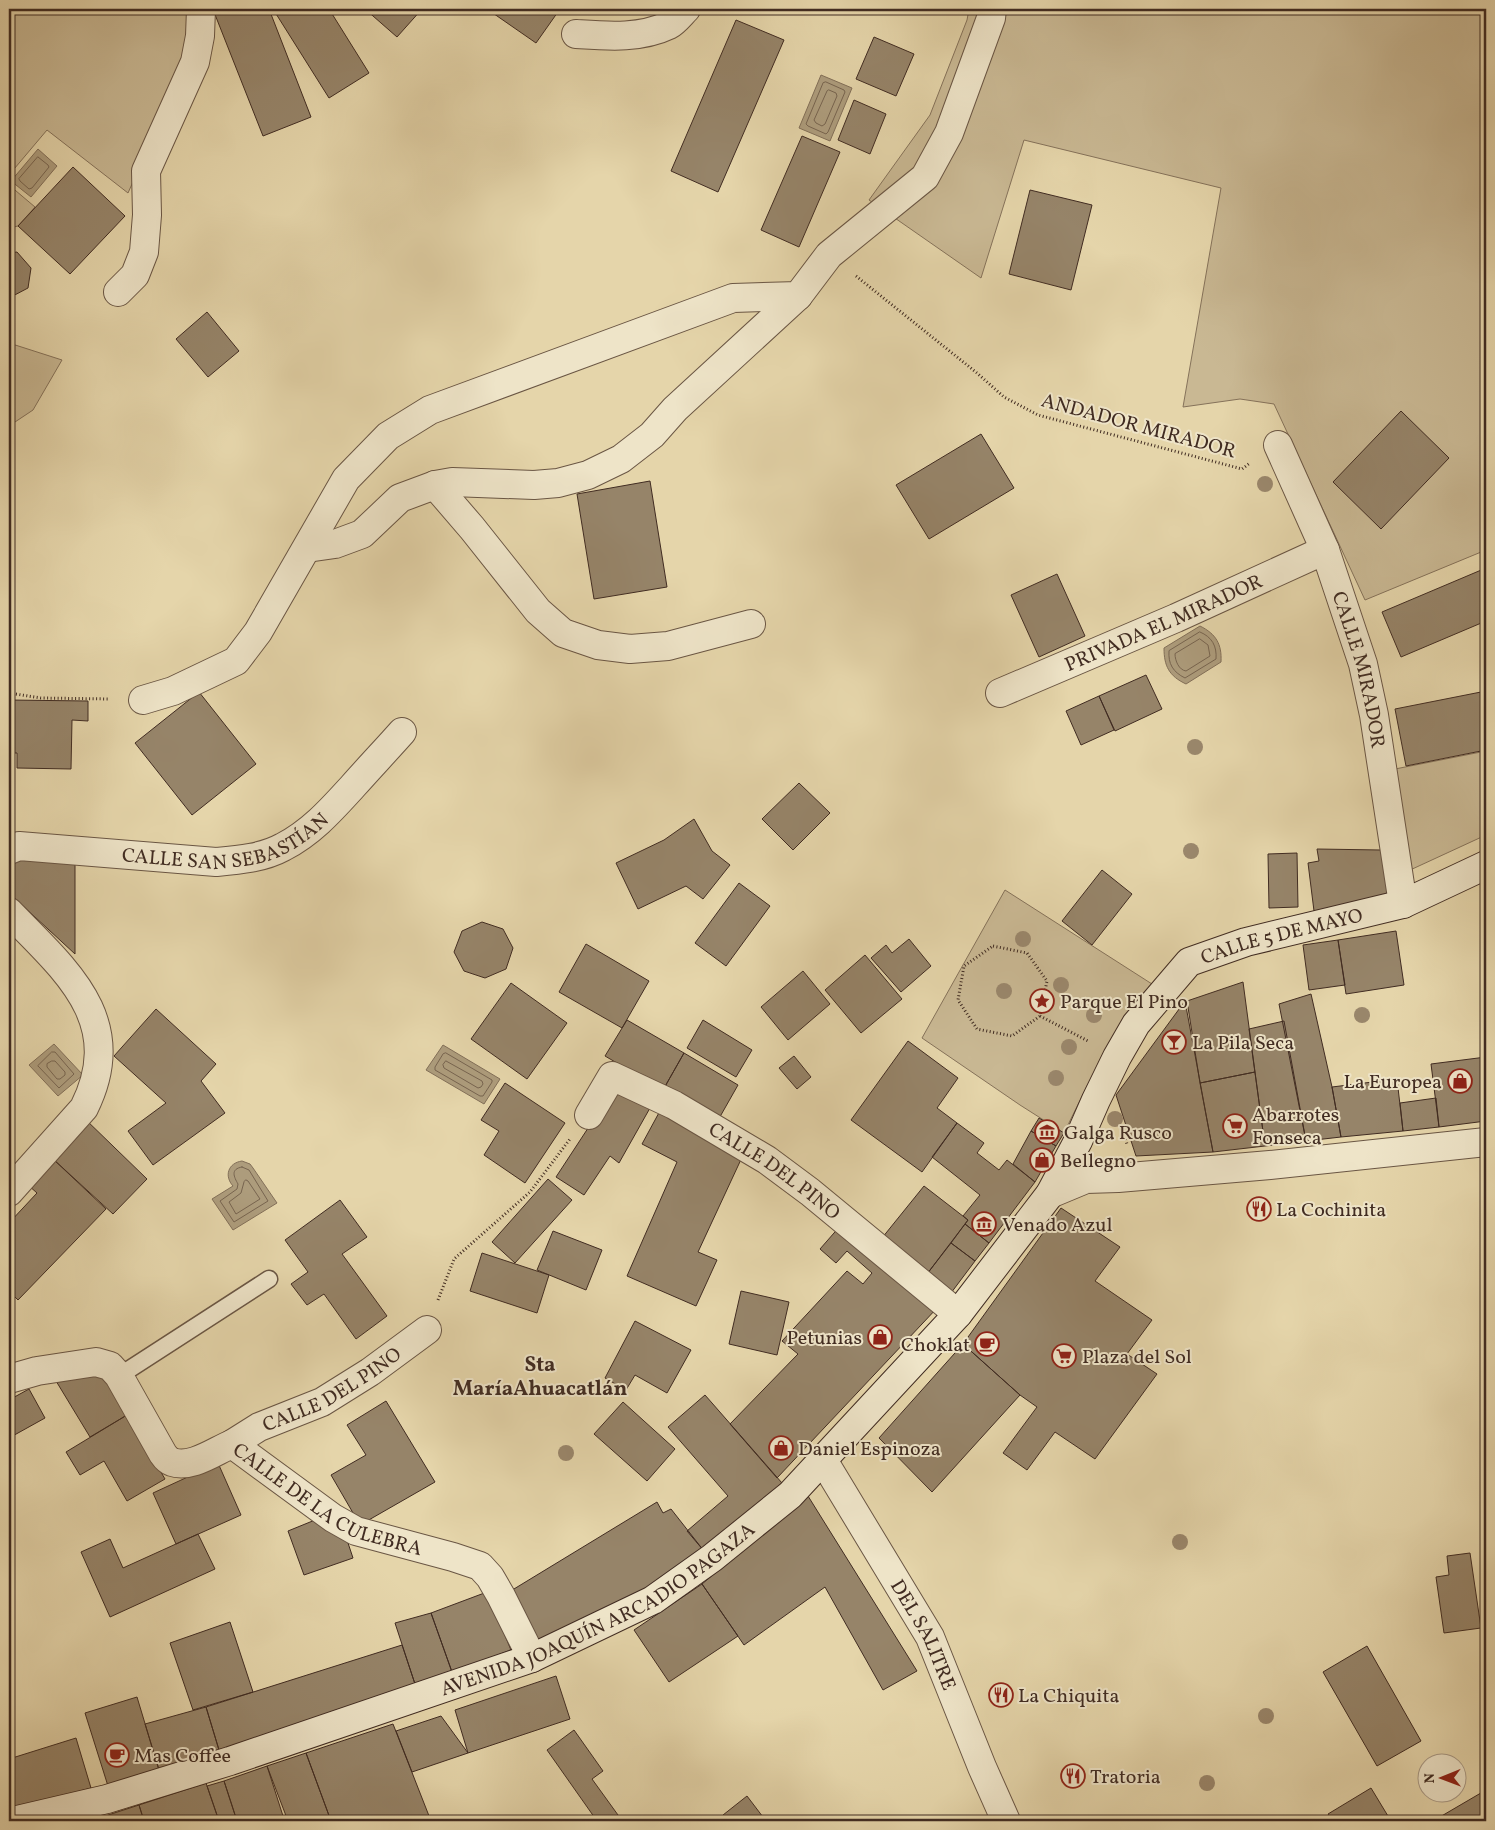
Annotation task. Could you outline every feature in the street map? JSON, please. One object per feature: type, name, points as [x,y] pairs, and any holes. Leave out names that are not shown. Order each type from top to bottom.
[{"type":"street","points":[[118,292],[136,275],[144,252],[147,215],[146,171],[195,62],[200,36],[201,9]]},
{"type":"street","points":[[576,34],[623,36],[646,33],[670,24],[686,9]]},
{"type":"street","points":[[307,548],[335,544],[362,534],[400,498],[435,485],[452,482],[534,485],[558,483],[588,475],[621,459],[652,435],[675,409],[798,296],[829,255],[925,177],[949,133],[984,37],[992,9]]},
{"type":"street","points":[[143,700],[173,691],[236,660],[258,632],[346,480],[388,436],[430,410],[733,298],[798,296]]},
{"type":"street","name":"CALLE MIRADOR","points":[[1278,445],[1325,550],[1363,664],[1374,715],[1403,904]]},
{"type":"street","points":[[435,485],[538,611],[563,633],[598,645],[630,649],[668,646],[750,624]]},
{"type":"street","name":"PRIVADA EL MIRADOR","points":[[1000,693],[1176,618],[1325,550]]},
{"type":"street","name":"CALLE SAN SEBASTÍAN","points":[[9,850],[19,846],[216,862],[262,855],[282,848],[319,823],[402,732]]},
{"type":"street","name":"CALLE 5 DE MAYO","points":[[1050,1194],[1078,1141],[1117,1057],[1136,1024],[1190,962],[1246,942],[1403,904],[1486,864]]},
{"type":"street","points":[[9,912],[54,958],[81,991],[96,1028],[100,1049],[98,1070],[92,1092],[84,1108],[9,1192]]},
{"type":"street","name":"CALLE DEL PINO","points":[[588,1115],[612,1076],[674,1105],[767,1160],[810,1192],[958,1314]]},
{"type":"street","points":[[1050,1194],[1086,1179],[1261,1166],[1486,1142]]},
{"type":"street","name":"AVENIDA JOAQUÍN ARCADIO PAGAZA","points":[[13,1821],[107,1799],[221,1764],[532,1658],[654,1600],[712,1558],[790,1495],[958,1314],[1050,1194]]},
{"type":"street","name":"CALLE DEL PINO","points":[[232,1444],[259,1427],[322,1402],[370,1372],[426,1330]]},
{"type":"street","name":"CALLE DE LA CULEBRA","points":[[9,1379],[37,1371],[96,1362],[110,1366],[119,1376],[163,1454],[171,1462],[183,1463],[196,1460],[232,1444],[333,1518],[356,1531],[480,1566],[490,1577],[502,1596],[532,1658]]},
{"type":"street","name":"DEL SALITRE","points":[[823,1460],[930,1637],[982,1767],[1006,1821]]},
{"type":"lane","points":[[119,1376],[269,1279]]},
{"type":"path","name":"ANDADOR MIRADOR","points":[[829,255],[977,373],[1004,397],[1038,416],[1242,469],[1278,445]]},
{"type":"path","points":[[9,693],[41,698],[143,700]]},
{"type":"path","points":[[993,946],[1027,953],[1047,981],[1040,1016],[1012,1036],[977,1029],[958,1000],[964,966],[993,946]]},
{"type":"path","points":[[1040,1016],[1117,1057]]},
{"type":"path","points":[[426,1330],[454,1259],[530,1192],[588,1115]]},
{"type":"path","points":[[1118,1140],[1125,1139]]},
{"type":"shaded area","points":[[9,9],[193,9],[193,35],[171,96],[128,193],[47,130],[9,175]]},
{"type":"shaded area","points":[[969,9],[1486,9],[1486,550],[1365,600],[1274,404],[1240,399],[1183,407],[1221,188],[1024,140],[981,278],[869,200],[930,115],[967,20]]},
{"type":"shaded area","points":[[9,185],[35,207],[18,226],[9,228]]},
{"type":"shaded area","points":[[9,343],[62,360],[33,410],[9,426]]},
{"type":"shaded area","points":[[1486,751],[1486,835],[1408,871],[1390,770]]},
{"type":"shaded area","name":"Parque El Pino","points":[[1005,890],[1152,984],[1107,1051],[1064,1133],[922,1038]]},
{"type":"water","points":[[821,75],[852,88],[830,141],[799,128]]},
{"type":"water","points":[[38,149],[57,166],[31,197],[11,181]]},
{"type":"water","points":[[1200,626],[1210,632],[1217,640],[1221,662],[1186,684],[1175,678],[1169,670],[1166,665],[1164,648]]},
{"type":"water","points":[[54,1044],[83,1075],[58,1096],[29,1065]]},
{"type":"water","points":[[443,1045],[500,1079],[484,1104],[426,1070]]},
{"type":"water","points":[[242,1161],[250,1164],[277,1203],[233,1230],[212,1199],[233,1186],[228,1174],[229,1170],[233,1164]]},
{"type":"building","points":[[223,9],[269,9],[311,117],[263,136],[214,12]]},
{"type":"building","points":[[273,9],[329,9],[369,73],[329,98]]},
{"type":"building","points":[[365,9],[422,9],[397,37]]},
{"type":"building","points":[[487,9],[560,9],[536,43]]},
{"type":"building","points":[[736,20],[784,40],[718,192],[671,171]]},
{"type":"building","points":[[874,37],[914,54],[896,96],[856,79]]},
{"type":"building","points":[[854,100],[886,114],[870,154],[838,140]]},
{"type":"building","points":[[802,136],[840,152],[799,247],[761,230]]},
{"type":"building","points":[[73,167],[125,216],[70,274],[18,226]]},
{"type":"building","points":[[1030,190],[1092,205],[1071,290],[1009,274]]},
{"type":"building","points":[[17,252],[31,268],[28,288],[9,298],[9,253]]},
{"type":"building","points":[[207,312],[239,351],[208,377],[176,339]]},
{"type":"building","points":[[1401,411],[1449,458],[1381,529],[1333,482]]},
{"type":"building","points":[[981,434],[1014,488],[929,539],[896,485]]},
{"type":"building","points":[[650,481],[667,587],[594,599],[577,494]]},
{"type":"building","points":[[1486,568],[1486,621],[1401,657],[1382,612]]},
{"type":"building","points":[[1057,574],[1085,636],[1039,657],[1011,595]]},
{"type":"building","points":[[1146,675],[1162,709],[1115,731],[1099,696]]},
{"type":"building","points":[[1486,691],[1486,750],[1406,766],[1395,709]]},
{"type":"building","points":[[199,692],[256,764],[192,815],[135,743]]},
{"type":"building","points":[[1099,696],[1114,730],[1081,745],[1066,711]]},
{"type":"building","points":[[9,700],[88,701],[88,721],[72,720],[71,769],[17,768],[17,753],[9,753]]},
{"type":"building","points":[[799,783],[830,813],[793,850],[762,819]]},
{"type":"building","points":[[694,819],[712,851],[730,865],[703,899],[686,886],[638,909],[616,863],[664,840]]},
{"type":"building","points":[[1317,849],[1381,850],[1395,896],[1314,911],[1308,863],[1319,861]]},
{"type":"building","points":[[1297,853],[1298,907],[1269,908],[1268,854]]},
{"type":"building","points":[[9,857],[75,860],[75,954],[9,893]]},
{"type":"building","points":[[1102,870],[1132,894],[1092,945],[1062,921]]},
{"type":"building","points":[[739,883],[770,906],[726,966],[695,943]]},
{"type":"building","points":[[482,922],[503,929],[513,948],[506,969],[485,978],[464,971],[454,952],[462,931]]},
{"type":"building","points":[[1396,931],[1404,985],[1346,994],[1338,940]]},
{"type":"building","points":[[909,939],[931,966],[901,992],[871,958],[886,945],[892,953]]},
{"type":"building","points":[[1338,940],[1345,985],[1309,990],[1303,945]]},
{"type":"building","points":[[586,944],[649,981],[622,1028],[559,992]]},
{"type":"building","points":[[865,955],[902,999],[861,1033],[825,990]]},
{"type":"building","points":[[803,971],[830,1004],[788,1040],[761,1007]]},
{"type":"building","points":[[1243,982],[1255,1072],[1200,1083],[1187,1001]]},
{"type":"building","points":[[511,983],[567,1023],[527,1079],[471,1039]]},
{"type":"building","points":[[1311,994],[1341,1137],[1306,1141],[1279,1004]]},
{"type":"building","name":"La Pila Seca","points":[[1185,1001],[1213,1152],[1136,1156],[1116,1095]]},
{"type":"building","points":[[156,1009],[216,1064],[201,1081],[225,1113],[153,1165],[128,1131],[166,1103],[114,1056]]},
{"type":"building","points":[[627,1020],[684,1053],[663,1090],[605,1056]]},
{"type":"building","points":[[703,1020],[752,1050],[736,1077],[687,1048]]},
{"type":"building","points":[[1284,1021],[1306,1141],[1265,1146],[1249,1029]]},
{"type":"building","points":[[908,1041],[958,1078],[937,1108],[957,1123],[922,1172],[851,1120]]},
{"type":"building","points":[[684,1053],[738,1085],[717,1122],[663,1090]]},
{"type":"building","points":[[794,1056],[811,1077],[797,1089],[779,1068]]},
{"type":"building","name":"La Europea","points":[[1486,1057],[1486,1121],[1439,1127],[1431,1064]]},
{"type":"building","name":"Abarrotes Fonseca","points":[[1255,1072],[1265,1146],[1213,1152],[1200,1083]]},
{"type":"building","points":[[1397,1079],[1403,1131],[1341,1137],[1332,1087]]},
{"type":"building","points":[[505,1083],[565,1123],[525,1183],[484,1155],[499,1131],[481,1120]]},
{"type":"building","points":[[613,1090],[650,1108],[619,1163],[610,1156],[584,1195],[556,1177]]},
{"type":"building","points":[[1436,1098],[1439,1127],[1403,1131],[1400,1103]]},
{"type":"building","points":[[661,1109],[744,1153],[698,1252],[717,1260],[696,1306],[627,1276],[677,1162],[642,1144]]},
{"type":"building","points":[[82,1116],[147,1179],[113,1214],[52,1158]]},
{"type":"building","name":"Galga Rusco","points":[[1039,1118],[1064,1133],[1056,1146],[1031,1131]]},
{"type":"building","points":[[957,1123],[984,1143],[977,1153],[999,1170],[1007,1160],[1035,1182],[989,1243],[965,1224],[968,1220],[963,1216],[980,1195],[932,1157]]},
{"type":"building","points":[[1031,1131],[1056,1146],[1035,1182],[1013,1164]]},
{"type":"building","points":[[52,1158],[106,1209],[18,1300],[9,1291],[9,1223],[37,1193],[28,1185]]},
{"type":"building","points":[[548,1179],[572,1200],[515,1263],[492,1242]]},
{"type":"building","points":[[924,1186],[968,1220],[927,1274],[882,1238]]},
{"type":"building","points":[[340,1200],[367,1237],[342,1254],[387,1316],[356,1339],[324,1294],[307,1305],[291,1284],[308,1272],[285,1240]]},
{"type":"building","points":[[1061,1208],[1120,1247],[1095,1281],[1152,1320],[1127,1354],[1157,1374],[1095,1459],[1055,1432],[1027,1470],[1003,1453],[1037,1407],[1020,1395],[963,1344]]},
{"type":"building","points":[[965,1224],[989,1243],[975,1261],[951,1243]]},
{"type":"building","points":[[841,1225],[938,1307],[777,1478],[730,1424],[798,1354],[782,1341],[847,1271],[863,1284],[872,1273],[847,1251],[836,1263],[820,1249]]},
{"type":"building","points":[[553,1231],[602,1250],[586,1290],[537,1270]]},
{"type":"building","points":[[951,1243],[975,1261],[951,1293],[927,1274]]},
{"type":"building","points":[[482,1253],[549,1275],[537,1313],[470,1291]]},
{"type":"building","points":[[741,1291],[789,1302],[777,1355],[729,1344]]},
{"type":"building","points":[[635,1321],[691,1350],[667,1393],[635,1375],[626,1390],[605,1378]]},
{"type":"building","points":[[963,1344],[1020,1395],[932,1492],[879,1438]]},
{"type":"building","points":[[101,1369],[127,1415],[90,1437],[53,1376]]},
{"type":"building","points":[[29,1389],[45,1418],[9,1438],[9,1400]]},
{"type":"building","points":[[705,1395],[782,1483],[704,1551],[687,1531],[728,1496],[668,1427]]},
{"type":"building","points":[[386,1401],[435,1482],[360,1525],[331,1475],[366,1455],[347,1425]]},
{"type":"building","points":[[623,1402],[675,1449],[647,1481],[594,1434]]},
{"type":"building","points":[[127,1415],[165,1479],[127,1501],[104,1461],[80,1475],[66,1452]]},
{"type":"building","points":[[218,1463],[241,1515],[176,1544],[153,1493]]},
{"type":"building","points":[[808,1496],[917,1671],[883,1690],[825,1587],[744,1645],[702,1584]]},
{"type":"building","points":[[657,1502],[663,1513],[671,1509],[704,1551],[646,1590],[539,1641],[509,1592]]},
{"type":"building","points":[[315,1520],[345,1534],[353,1558],[304,1575],[288,1531]]},
{"type":"building","points":[[198,1534],[215,1569],[110,1617],[81,1552],[110,1539],[123,1568]]},
{"type":"building","points":[[1470,1553],[1481,1628],[1444,1633],[1436,1577],[1449,1575],[1447,1556]]},
{"type":"building","points":[[702,1584],[738,1636],[669,1682],[634,1630]]},
{"type":"building","points":[[487,1592],[511,1650],[452,1672],[431,1613]]},
{"type":"building","points":[[431,1613],[452,1672],[415,1684],[395,1623]]},
{"type":"building","points":[[230,1622],[253,1692],[193,1710],[170,1643]]},
{"type":"building","points":[[402,1645],[415,1684],[219,1750],[206,1707]]},
{"type":"building","points":[[1367,1646],[1421,1741],[1377,1766],[1323,1672]]},
{"type":"building","points":[[556,1676],[570,1719],[468,1753],[455,1710]]},
{"type":"building","points":[[137,1697],[159,1770],[108,1786],[85,1713]]},
{"type":"building","points":[[206,1707],[219,1750],[159,1770],[145,1724]]},
{"type":"building","points":[[441,1716],[468,1753],[412,1772],[396,1731]]},
{"type":"building","points":[[393,1724],[431,1821],[331,1821],[306,1753]]},
{"type":"building","points":[[574,1730],[603,1771],[592,1779],[618,1815],[610,1821],[597,1821],[547,1750]]},
{"type":"building","points":[[76,1738],[91,1788],[9,1811],[9,1759]]},
{"type":"building","points":[[306,1753],[331,1821],[288,1821],[267,1766]]},
{"type":"building","points":[[267,1766],[283,1816],[269,1821],[237,1821],[224,1781]]},
{"type":"building","points":[[224,1781],[237,1821],[219,1821],[207,1786]]},
{"type":"building","points":[[206,1783],[219,1821],[144,1821],[139,1805]]},
{"type":"building","points":[[1371,1788],[1391,1821],[1333,1821],[1328,1814]]},
{"type":"building","points":[[1486,1790],[1486,1821],[1433,1821],[1468,1802]]},
{"type":"building","points":[[747,1796],[766,1821],[728,1821],[723,1815]]},
{"type":"building","points":[[139,1805],[144,1821],[104,1821],[102,1817]]},
{"type":"building","points":[[102,1817],[104,1821],[84,1821]]},
{"type":"place","name":"Parque El Pino","points":[[1042,1001]]},
{"type":"place","name":"La Pila Seca","points":[[1174,1042]]},
{"type":"place","name":"La Europea","points":[[1460,1081]]},
{"type":"place","name":"Abarrotes Fonseca","points":[[1235,1126]]},
{"type":"place","name":"Galga Rusco","points":[[1047,1132]]},
{"type":"place","name":"Bellegno","points":[[1042,1160]]},
{"type":"place","name":"La Cochinita","points":[[1259,1209]]},
{"type":"place","name":"Venado Azul","points":[[984,1224]]},
{"type":"place","name":"Petunias","points":[[880,1337]]},
{"type":"place","name":"Choklat","points":[[987,1344]]},
{"type":"place","name":"Plaza del Sol","points":[[1064,1356]]},
{"type":"place","name":"Daniel Espinoza","points":[[781,1448]]},
{"type":"place","name":"La Chiquita","points":[[1001,1695]]},
{"type":"place","name":"Mas Coffee","points":[[117,1755]]},
{"type":"place","name":"Tratoria","points":[[1073,1776]]},
{"type":"district","name":"Sta MaríaAhuacatlán","points":[[540,1376]]}]
